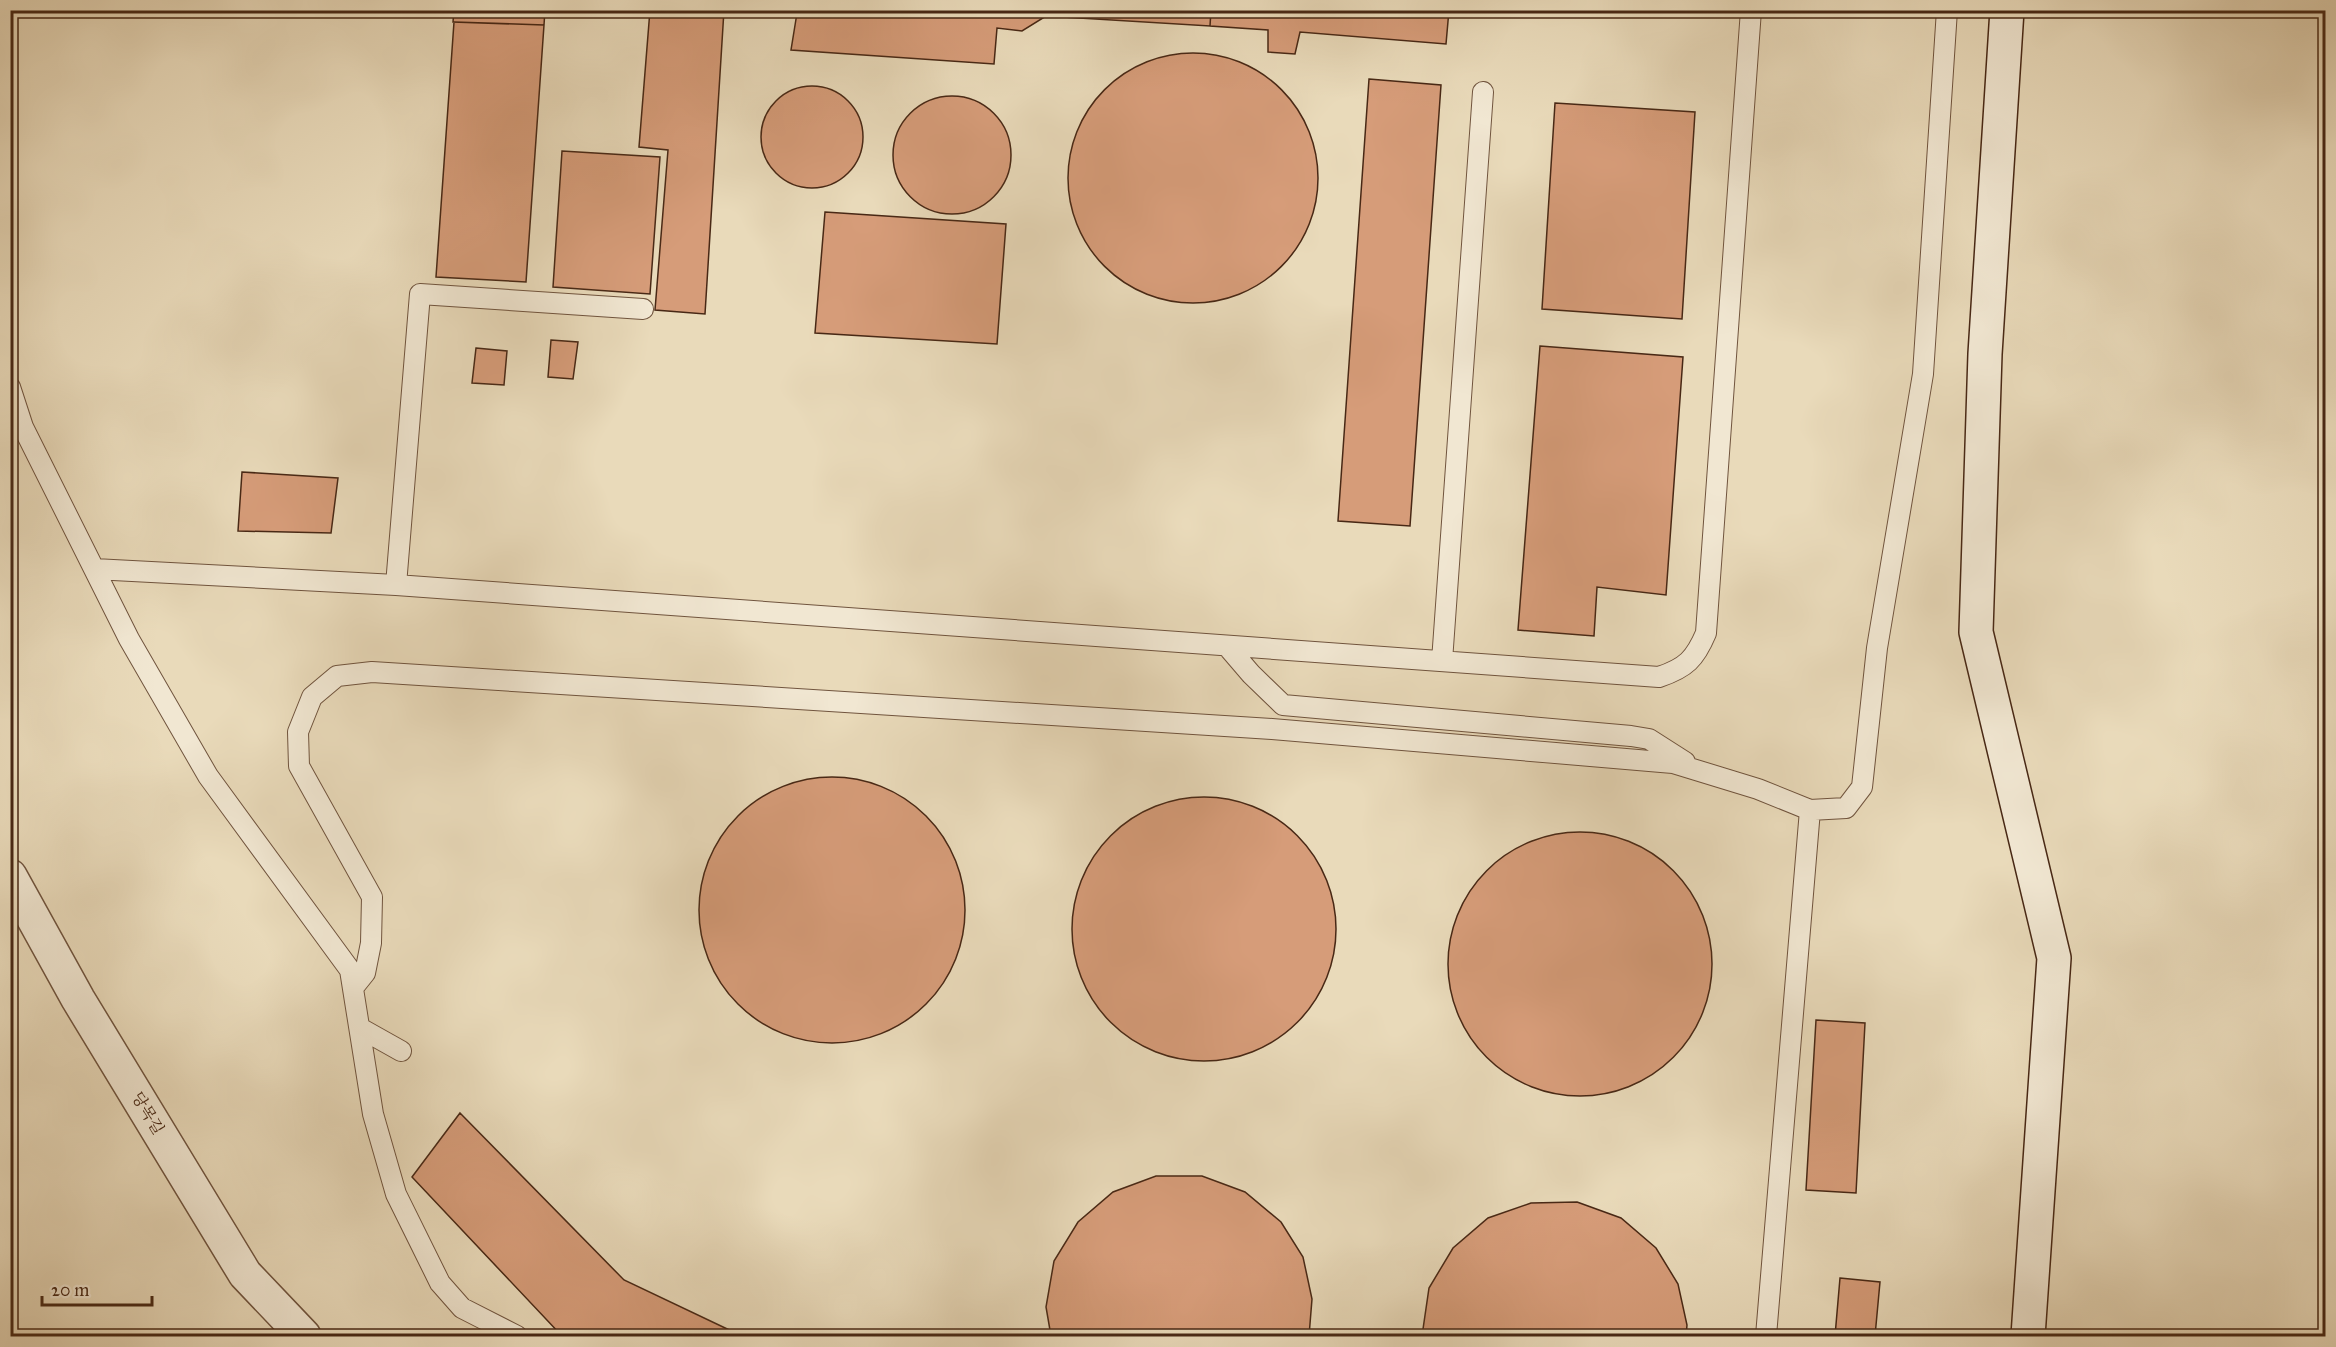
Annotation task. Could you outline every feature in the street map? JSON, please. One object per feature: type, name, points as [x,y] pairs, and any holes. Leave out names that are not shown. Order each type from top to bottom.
[{"type":"main road","points":[[2007,10],[1985,354],[1976,632],[2054,958],[2028,1336]]},
{"type":"main road","name":"당목길","points":[[10,876],[78,999],[245,1275],[304,1336]]},
{"type":"lane","points":[[94,569],[396,585],[1659,677],[1679,670],[1698,653],[1706,633],[1751,10]]},
{"type":"lane","points":[[353,988],[365,973],[370,943],[372,897],[299,766],[298,732],[312,697],[337,676],[372,672],[1272,729],[1673,763],[1758,789],[1810,810],[1846,808],[1862,787],[1877,648],[1923,374],[1947,10]]},
{"type":"lane","points":[[1442,662],[1483,92]]},
{"type":"lane","points":[[396,585],[420,294],[643,309]]},
{"type":"lane","points":[[10,387],[23,427],[129,639],[208,776],[350,970],[373,1114],[396,1194],[440,1283],[462,1308],[517,1336]]},
{"type":"lane","points":[[1227,646],[1251,674],[1283,705],[1631,736],[1649,739],[1699,771]]},
{"type":"lane","points":[[1766,1336],[1810,810]]},
{"type":"lane","points":[[360,1028],[401,1051]]},
{"type":"building","points":[[454,10],[545,10],[544,25],[453,22]]},
{"type":"building","points":[[650,10],[724,10],[705,314],[655,310],[668,150],[639,147]]},
{"type":"building","points":[[769,10],[1211,10],[1210,26],[1046,16],[1022,31],[997,28],[994,64],[791,50],[797,13]]},
{"type":"building","points":[[1211,10],[1449,10],[1446,44],[1300,32],[1295,54],[1268,52],[1268,30],[1210,26]]},
{"type":"building","points":[[454,22],[544,25],[526,282],[436,277]]},
{"type":"building","points":[[1193,53],[1229,59],[1252,68],[1272,81],[1290,99],[1308,130],[1315,154],[1318,178],[1312,214],[1303,237],[1290,257],[1272,275],[1241,293],[1217,300],[1193,303],[1157,297],[1134,288],[1114,275],[1096,257],[1078,226],[1071,202],[1068,178],[1074,142],[1083,119],[1096,99],[1114,81],[1145,63],[1169,56]]},
{"type":"building","points":[[1369,79],[1441,85],[1410,526],[1338,521]]},
{"type":"building","points":[[812,86],[831,90],[848,101],[859,118],[863,137],[859,156],[848,173],[831,184],[812,188],[793,184],[776,173],[765,156],[761,137],[765,118],[776,101],[793,90]]},
{"type":"building","points":[[952,96],[975,100],[994,113],[1007,132],[1011,155],[1007,178],[994,197],[975,210],[952,214],[929,210],[910,197],[897,178],[893,155],[897,132],[910,113],[929,100]]},
{"type":"building","points":[[1555,103],[1695,112],[1682,319],[1542,309]]},
{"type":"building","points":[[562,151],[660,157],[650,294],[553,287]]},
{"type":"building","points":[[825,212],[1006,224],[997,344],[815,333]]},
{"type":"building","points":[[551,340],[578,342],[573,379],[548,377]]},
{"type":"building","points":[[1540,346],[1683,357],[1666,595],[1597,587],[1594,636],[1518,630]]},
{"type":"building","points":[[476,348],[507,351],[504,385],[472,383]]},
{"type":"building","points":[[242,472],[338,478],[331,533],[238,531]]},
{"type":"building","points":[[832,777],[858,780],[883,788],[906,800],[926,816],[942,836],[954,859],[962,884],[965,910],[962,936],[954,961],[942,984],[926,1004],[906,1020],[883,1032],[858,1040],[832,1043],[806,1040],[781,1032],[758,1020],[738,1004],[722,984],[710,961],[702,936],[699,910],[702,884],[710,859],[722,836],[738,816],[758,800],[781,788],[806,780]]},
{"type":"building","points":[[1191,797],[1217,797],[1242,802],[1266,812],[1298,835],[1314,855],[1326,878],[1334,903],[1336,929],[1334,955],[1326,980],[1314,1003],[1298,1023],[1278,1039],[1242,1056],[1217,1061],[1191,1061],[1166,1056],[1142,1046],[1110,1023],[1094,1003],[1077,967],[1072,942],[1072,916],[1077,891],[1087,867],[1110,835],[1130,819],[1166,802]]},
{"type":"building","points":[[1567,832],[1593,832],[1618,837],[1642,847],[1674,870],[1690,890],[1702,913],[1710,938],[1712,964],[1710,990],[1702,1015],[1690,1038],[1674,1058],[1654,1074],[1618,1091],[1593,1096],[1567,1096],[1542,1091],[1518,1081],[1486,1058],[1470,1038],[1453,1002],[1448,977],[1448,951],[1453,926],[1463,902],[1486,870],[1506,854],[1542,837]]},
{"type":"building","points":[[1816,1020],[1865,1023],[1856,1193],[1806,1190]]},
{"type":"building","points":[[460,1113],[624,1280],[742,1336],[562,1336],[412,1177]]},
{"type":"building","points":[[1156,1176],[1202,1176],[1245,1192],[1281,1222],[1303,1257],[1312,1299],[1309,1336],[1051,1336],[1046,1307],[1054,1261],[1078,1222],[1113,1192]]},
{"type":"building","points":[[1577,1202],[1621,1218],[1656,1248],[1678,1284],[1687,1325],[1686,1336],[1422,1336],[1429,1288],[1453,1248],[1488,1218],[1531,1203]]},
{"type":"building","points":[[1840,1278],[1880,1282],[1875,1336],[1835,1336]]}]
